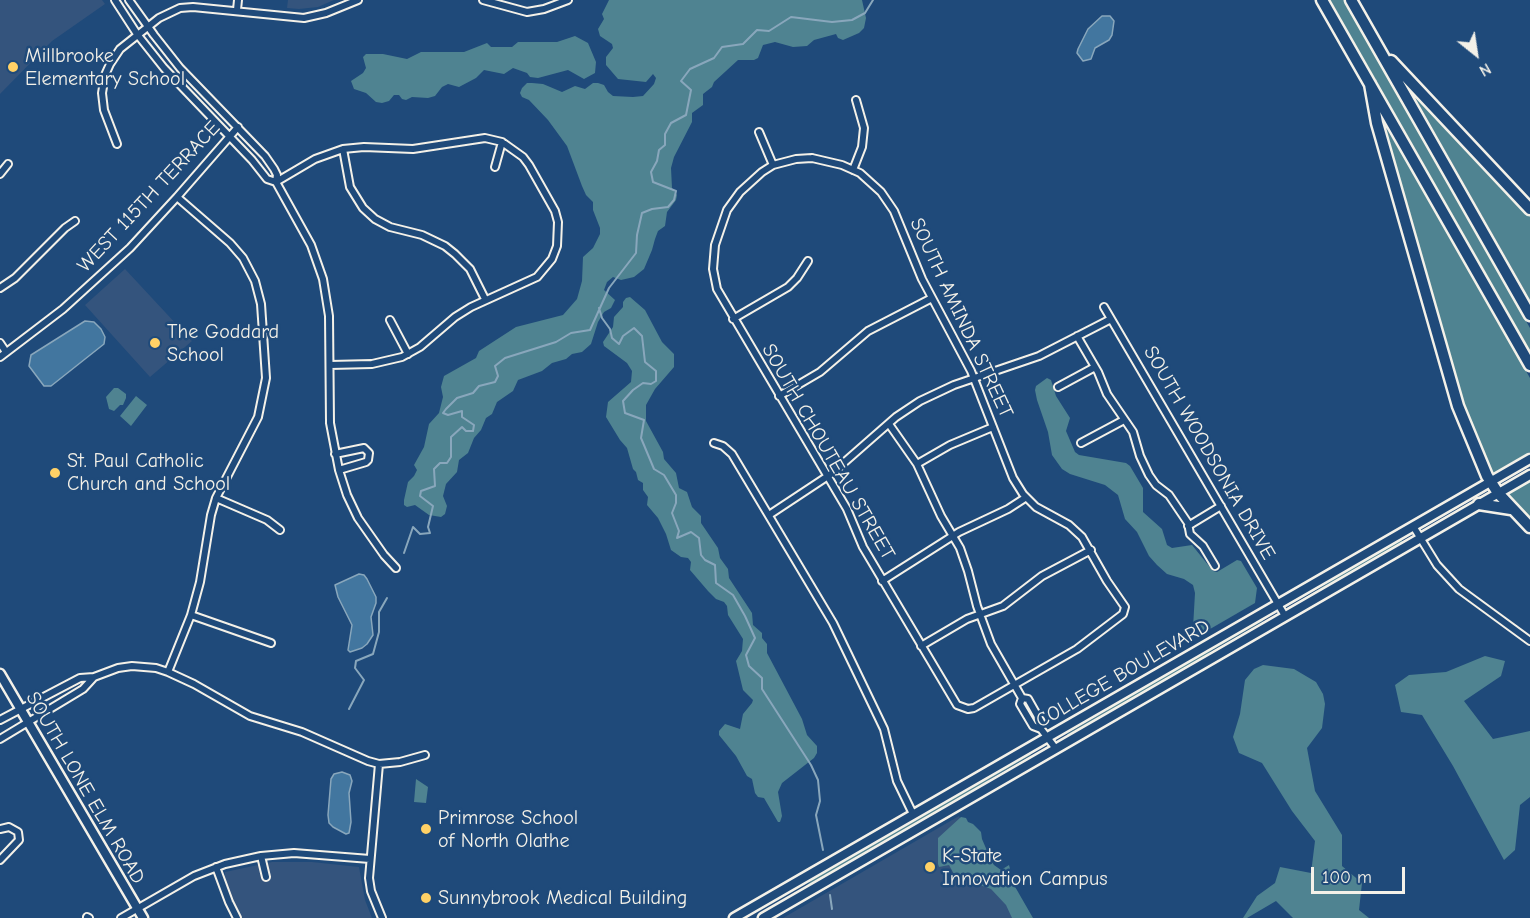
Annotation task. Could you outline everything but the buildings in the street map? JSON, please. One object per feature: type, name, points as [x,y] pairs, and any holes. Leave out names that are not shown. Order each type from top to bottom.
[{"type":"highway","points":[[1322,0],[1530,365]]},
{"type":"highway","points":[[1351,0],[1530,315]]},
{"type":"highway","points":[[1377,46],[1530,209]]},
{"type":"highway","points":[[1370,84],[1377,123],[1458,406],[1491,482],[1511,509],[1530,527]]},
{"type":"highway","points":[[1479,504],[1511,509]]},
{"type":"main road","name":"COLLEGE BOULEVARD","points":[[734,918],[913,814],[1044,733],[1530,459]]},
{"type":"main road","name":"COLLEGE BOULEVARD","points":[[763,918],[1530,475]]},
{"type":"main road","name":"SOUTH LONE ELM ROAD","points":[[0,674],[142,918]]},
{"type":"street","points":[[115,0],[137,34],[170,75],[267,179],[276,183],[311,244],[323,279],[329,316],[330,423],[339,470],[358,518],[396,568]]},
{"type":"street","points":[[129,0],[180,68],[270,163],[277,175],[276,183]]},
{"type":"street","points":[[237,10],[238,0]]},
{"type":"street","points":[[117,144],[104,110],[103,85],[110,64],[137,34],[166,14],[193,6],[304,18],[326,13],[358,0]]},
{"type":"street","points":[[483,0],[527,12],[544,9],[568,0]]},
{"type":"street","points":[[853,170],[862,147],[864,128],[856,100]]},
{"type":"street","name":"WEST 115TH TERRACE","points":[[0,357],[49,320],[130,248],[238,127]]},
{"type":"street","points":[[759,132],[773,165]]},
{"type":"street","points":[[276,183],[315,159],[343,149],[364,147],[413,149],[484,138],[502,142],[529,165],[549,199],[558,222],[557,246],[552,259],[537,277],[521,286],[485,299],[455,317],[425,343],[408,354],[372,364],[330,365]]},
{"type":"street","points":[[495,166],[502,142]]},
{"type":"street","points":[[343,149],[350,187],[363,208],[375,219],[390,227],[435,240],[450,250],[470,269],[485,299]]},
{"type":"street","name":"SOUTH AMINDA STREET","points":[[812,158],[853,170],[882,192],[894,211],[922,279],[974,379],[1013,478],[1025,498],[1036,507],[1069,525],[1082,537],[1106,580],[1123,603],[1125,611],[1123,614],[1077,649],[1014,684]]},
{"type":"street","name":"SOUTH CHOUTEAU STREET","points":[[812,158],[796,159],[773,165],[753,178],[727,210],[715,245],[712,269],[717,289],[847,509],[862,547],[957,705],[962,708],[974,708],[1014,684]]},
{"type":"street","points":[[0,174],[8,165]]},
{"type":"street","points":[[168,672],[200,582],[206,538],[216,498],[258,417],[266,378],[261,304],[255,280],[243,258],[230,243],[177,197]]},
{"type":"street","points":[[0,288],[15,278],[65,228],[75,221]]},
{"type":"street","points":[[733,319],[789,287],[808,261]]},
{"type":"street","points":[[779,396],[820,372],[868,331],[932,298]]},
{"type":"street","name":"SOUTH WOODSONIA DRIVE","points":[[1104,307],[1286,616]]},
{"type":"street","points":[[769,515],[828,476],[920,401],[954,385],[1039,356],[1111,319]]},
{"type":"street","points":[[390,320],[408,354]]},
{"type":"street","points":[[1077,336],[1107,394],[1133,432],[1140,456],[1149,475],[1156,485],[1169,495],[1188,526],[1190,534],[1203,546],[1215,566]]},
{"type":"street","points":[[0,343],[6,352]]},
{"type":"street","points":[[1059,387],[1095,367]]},
{"type":"street","points":[[1081,444],[1124,420]]},
{"type":"street","points":[[889,424],[917,464],[966,563],[991,644],[1022,698],[1020,704],[1033,726],[1044,733],[1056,749]]},
{"type":"street","points":[[917,464],[950,445],[993,427]]},
{"type":"street","points":[[714,443],[723,446],[732,454],[833,623],[888,739],[897,782],[913,814]]},
{"type":"street","points":[[335,454],[364,448],[369,453],[366,462],[339,470]]},
{"type":"street","points":[[216,498],[260,516],[280,531]]},
{"type":"street","points":[[882,581],[953,536],[1025,498]]},
{"type":"street","points":[[1188,526],[1221,506]]},
{"type":"street","points":[[1413,526],[1437,565],[1459,589],[1530,641]]},
{"type":"street","points":[[921,646],[967,619],[1003,606],[1042,576],[1090,550]]},
{"type":"street","points":[[190,615],[271,643]]},
{"type":"street","points":[[0,739],[83,689],[94,677],[107,670],[132,666],[156,668],[168,672],[250,716],[302,732],[345,752],[379,764],[400,762],[425,755]]},
{"type":"street","points":[[0,720],[80,678],[94,677]]},
{"type":"street","points":[[379,764],[369,878],[371,891],[382,918]]},
{"type":"street","points":[[0,829],[9,827],[18,832],[19,840],[0,860]]},
{"type":"street","points":[[121,918],[194,876],[216,867],[261,856],[294,852],[370,859]]},
{"type":"street","points":[[261,856],[266,877]]},
{"type":"street","points":[[216,867],[237,918]]},
{"type":"shaded area","name":"Millbrooke Elementary School","points":[[0,0],[102,0],[105,4],[52,41],[0,94]]},
{"type":"shaded area","points":[[288,0],[334,0],[318,7],[299,9],[287,8]]},
{"type":"shaded area","points":[[1102,16],[1110,16],[1114,21],[1112,35],[1109,40],[1095,48],[1091,59],[1083,61],[1077,53],[1078,49],[1088,29]]},
{"type":"shaded area","points":[[125,269],[192,341],[150,377],[85,305]]},
{"type":"shaded area","points":[[85,321],[94,322],[101,329],[105,337],[104,344],[51,386],[44,386],[29,366],[31,355]]},
{"type":"shaded area","points":[[359,574],[364,575],[367,579],[376,597],[371,617],[373,635],[362,648],[350,652],[348,650],[352,625],[338,597],[335,585]]},
{"type":"shaded area","points":[[342,772],[350,775],[352,781],[349,793],[351,822],[349,833],[346,834],[329,823],[328,815],[331,779],[334,774]]},
{"type":"shaded area","name":"K-State Innovation Campus","points":[[959,816],[1018,918],[783,918]]},
{"type":"shaded area","points":[[272,862],[312,862],[359,867],[365,900],[372,918],[242,918],[232,899],[225,872]]},
{"type":"green space","points":[[609,0],[862,0],[866,18],[864,28],[859,33],[843,40],[836,34],[814,40],[807,46],[793,47],[775,42],[763,45],[758,58],[738,60],[714,82],[712,87],[703,94],[703,105],[692,113],[692,122],[674,157],[671,168],[672,188],[677,195],[667,212],[665,226],[658,231],[644,269],[634,277],[621,280],[613,277],[607,282],[604,290],[615,300],[598,322],[591,344],[582,352],[572,354],[566,359],[552,363],[542,371],[518,380],[513,391],[497,402],[492,414],[486,418],[481,430],[474,438],[468,453],[459,460],[457,472],[446,484],[443,496],[447,506],[445,514],[441,517],[429,515],[415,505],[407,507],[404,505],[404,500],[408,482],[417,470],[414,465],[424,447],[429,424],[439,413],[443,397],[441,387],[444,376],[476,358],[479,351],[516,327],[563,315],[577,299],[582,281],[583,257],[593,248],[600,234],[593,202],[586,195],[567,146],[548,120],[520,93],[527,83],[543,84],[562,92],[575,86],[585,89],[593,83],[598,83],[604,85],[613,96],[643,96],[654,84],[656,78],[653,74],[646,82],[618,79],[606,65],[606,57],[613,48],[612,44],[600,36],[598,29],[604,19],[602,14]]},
{"type":"green space","points":[[1330,0],[1344,0],[1530,328],[1530,351]]},
{"type":"green space","points":[[575,36],[588,43],[596,62],[595,73],[584,79],[568,70],[538,78],[530,77],[527,73],[513,68],[504,74],[484,70],[476,78],[459,87],[448,84],[442,87],[435,96],[412,97],[406,100],[399,95],[394,95],[389,101],[382,103],[354,89],[351,81],[363,73],[366,68],[363,57],[366,54],[383,54],[407,59],[421,52],[464,52],[487,43],[491,47],[512,47],[518,42],[557,42]]},
{"type":"green space","points":[[1410,89],[1530,214],[1530,300]]},
{"type":"green space","points":[[1382,121],[1530,378],[1530,452],[1493,473],[1448,364]]},
{"type":"green space","points":[[630,297],[645,310],[662,342],[674,354],[674,367],[655,389],[646,405],[646,421],[663,452],[664,459],[676,473],[679,488],[687,492],[692,507],[701,516],[701,523],[718,548],[720,558],[728,569],[729,578],[752,613],[753,625],[762,633],[762,638],[767,644],[767,653],[802,719],[807,735],[817,746],[814,758],[782,783],[778,792],[782,816],[780,822],[764,798],[758,797],[755,793],[752,779],[747,776],[736,756],[719,735],[719,731],[725,724],[740,729],[743,714],[753,700],[743,690],[736,661],[742,651],[743,639],[728,615],[724,602],[716,599],[690,570],[691,562],[688,558],[681,557],[671,550],[658,518],[647,505],[648,497],[643,490],[643,483],[638,480],[633,469],[627,448],[606,417],[608,402],[631,382],[632,371],[627,363],[604,346],[603,342],[613,327],[614,317],[623,307],[623,302]]},
{"type":"green space","points":[[1047,378],[1051,380],[1056,396],[1070,418],[1066,431],[1075,452],[1079,455],[1126,463],[1130,466],[1143,488],[1143,512],[1162,529],[1167,545],[1172,548],[1192,545],[1213,571],[1217,572],[1237,560],[1241,561],[1257,588],[1255,603],[1198,636],[1193,628],[1195,593],[1193,585],[1184,579],[1167,574],[1149,556],[1137,532],[1125,519],[1118,495],[1105,485],[1070,474],[1062,469],[1052,455],[1048,432],[1035,390],[1036,386]]},
{"type":"green space","points":[[114,388],[126,394],[126,398],[123,405],[114,411],[109,409],[106,397]]},
{"type":"green space","points":[[136,396],[147,405],[131,426],[120,416]]},
{"type":"green space","points":[[1530,480],[1530,522],[1507,495]]},
{"type":"green space","points":[[1397,539],[1402,540],[1402,544],[1304,602],[1300,601]]},
{"type":"green space","points":[[1262,617],[1263,621],[1211,651],[1196,664],[1069,737],[1067,736],[1117,702]]},
{"type":"green space","points":[[1485,656],[1505,661],[1501,676],[1464,701],[1493,739],[1530,731],[1530,797],[1520,805],[1515,850],[1504,860],[1453,766],[1422,715],[1401,712],[1395,685],[1409,675],[1446,672]]},
{"type":"green space","points":[[1263,665],[1294,669],[1316,682],[1323,694],[1325,704],[1322,728],[1307,748],[1315,791],[1342,835],[1342,866],[1362,883],[1359,910],[1369,918],[1293,918],[1276,901],[1247,918],[1243,918],[1257,896],[1275,883],[1280,867],[1311,873],[1315,841],[1292,811],[1262,763],[1239,753],[1233,737],[1240,714],[1245,680],[1254,669]]},
{"type":"green space","points":[[1029,751],[1031,755],[990,779],[977,790],[805,890],[804,888],[818,874]]},
{"type":"green space","points":[[416,779],[428,787],[426,803],[414,802]]},
{"type":"green space","points":[[961,817],[966,818],[981,832],[988,853],[995,856],[992,862],[994,865],[1001,870],[1009,865],[1010,869],[1005,874],[1010,878],[1033,918],[1012,918],[1006,905],[991,889],[955,876],[949,865],[939,867],[938,838]]},
{"type":"waterway","points":[[404,553],[413,527],[420,534],[430,533],[428,527],[433,506],[420,496],[421,491],[435,486],[434,469],[440,463],[447,463],[451,457],[451,437],[462,427],[466,431],[473,431],[474,425],[462,417],[462,411],[448,415],[443,413],[446,409],[457,398],[473,393],[479,386],[495,382],[498,376],[495,366],[505,358],[556,342],[571,333],[590,330],[609,288],[636,253],[642,213],[668,207],[674,200],[676,191],[653,182],[651,172],[657,161],[659,150],[665,145],[665,134],[671,123],[686,115],[691,90],[681,81],[690,69],[714,58],[722,47],[743,44],[757,30],[769,31],[791,17],[832,22],[852,20],[865,13],[873,0]]},
{"type":"waterway","points":[[599,308],[612,338],[619,344],[623,336],[634,328],[642,336],[645,362],[656,371],[656,381],[651,384],[643,383],[633,390],[623,401],[625,413],[644,420],[641,438],[654,469],[664,475],[676,495],[672,513],[679,531],[677,538],[691,532],[699,538],[701,555],[715,565],[716,583],[733,595],[755,638],[746,655],[749,666],[762,678],[762,689],[811,765],[818,780],[820,801],[816,815],[823,850]]},
{"type":"waterway","points":[[349,709],[364,680],[355,668],[356,661],[373,654],[379,632],[379,612],[387,598]]},
{"type":"waterway","points":[[830,895],[832,909]]},
{"type":"place","name":"Millbrooke Elementary School","points":[[13,67]]},
{"type":"place","name":"The Goddard School","points":[[155,343]]},
{"type":"place","name":"St. Paul Catholic Church and School","points":[[55,473]]},
{"type":"place","name":"Primrose School of North Olathe","points":[[426,829]]},
{"type":"place","name":"K-State Innovation Campus","points":[[930,867]]},
{"type":"place","name":"Sunnybrook Medical Building","points":[[426,898]]}]
